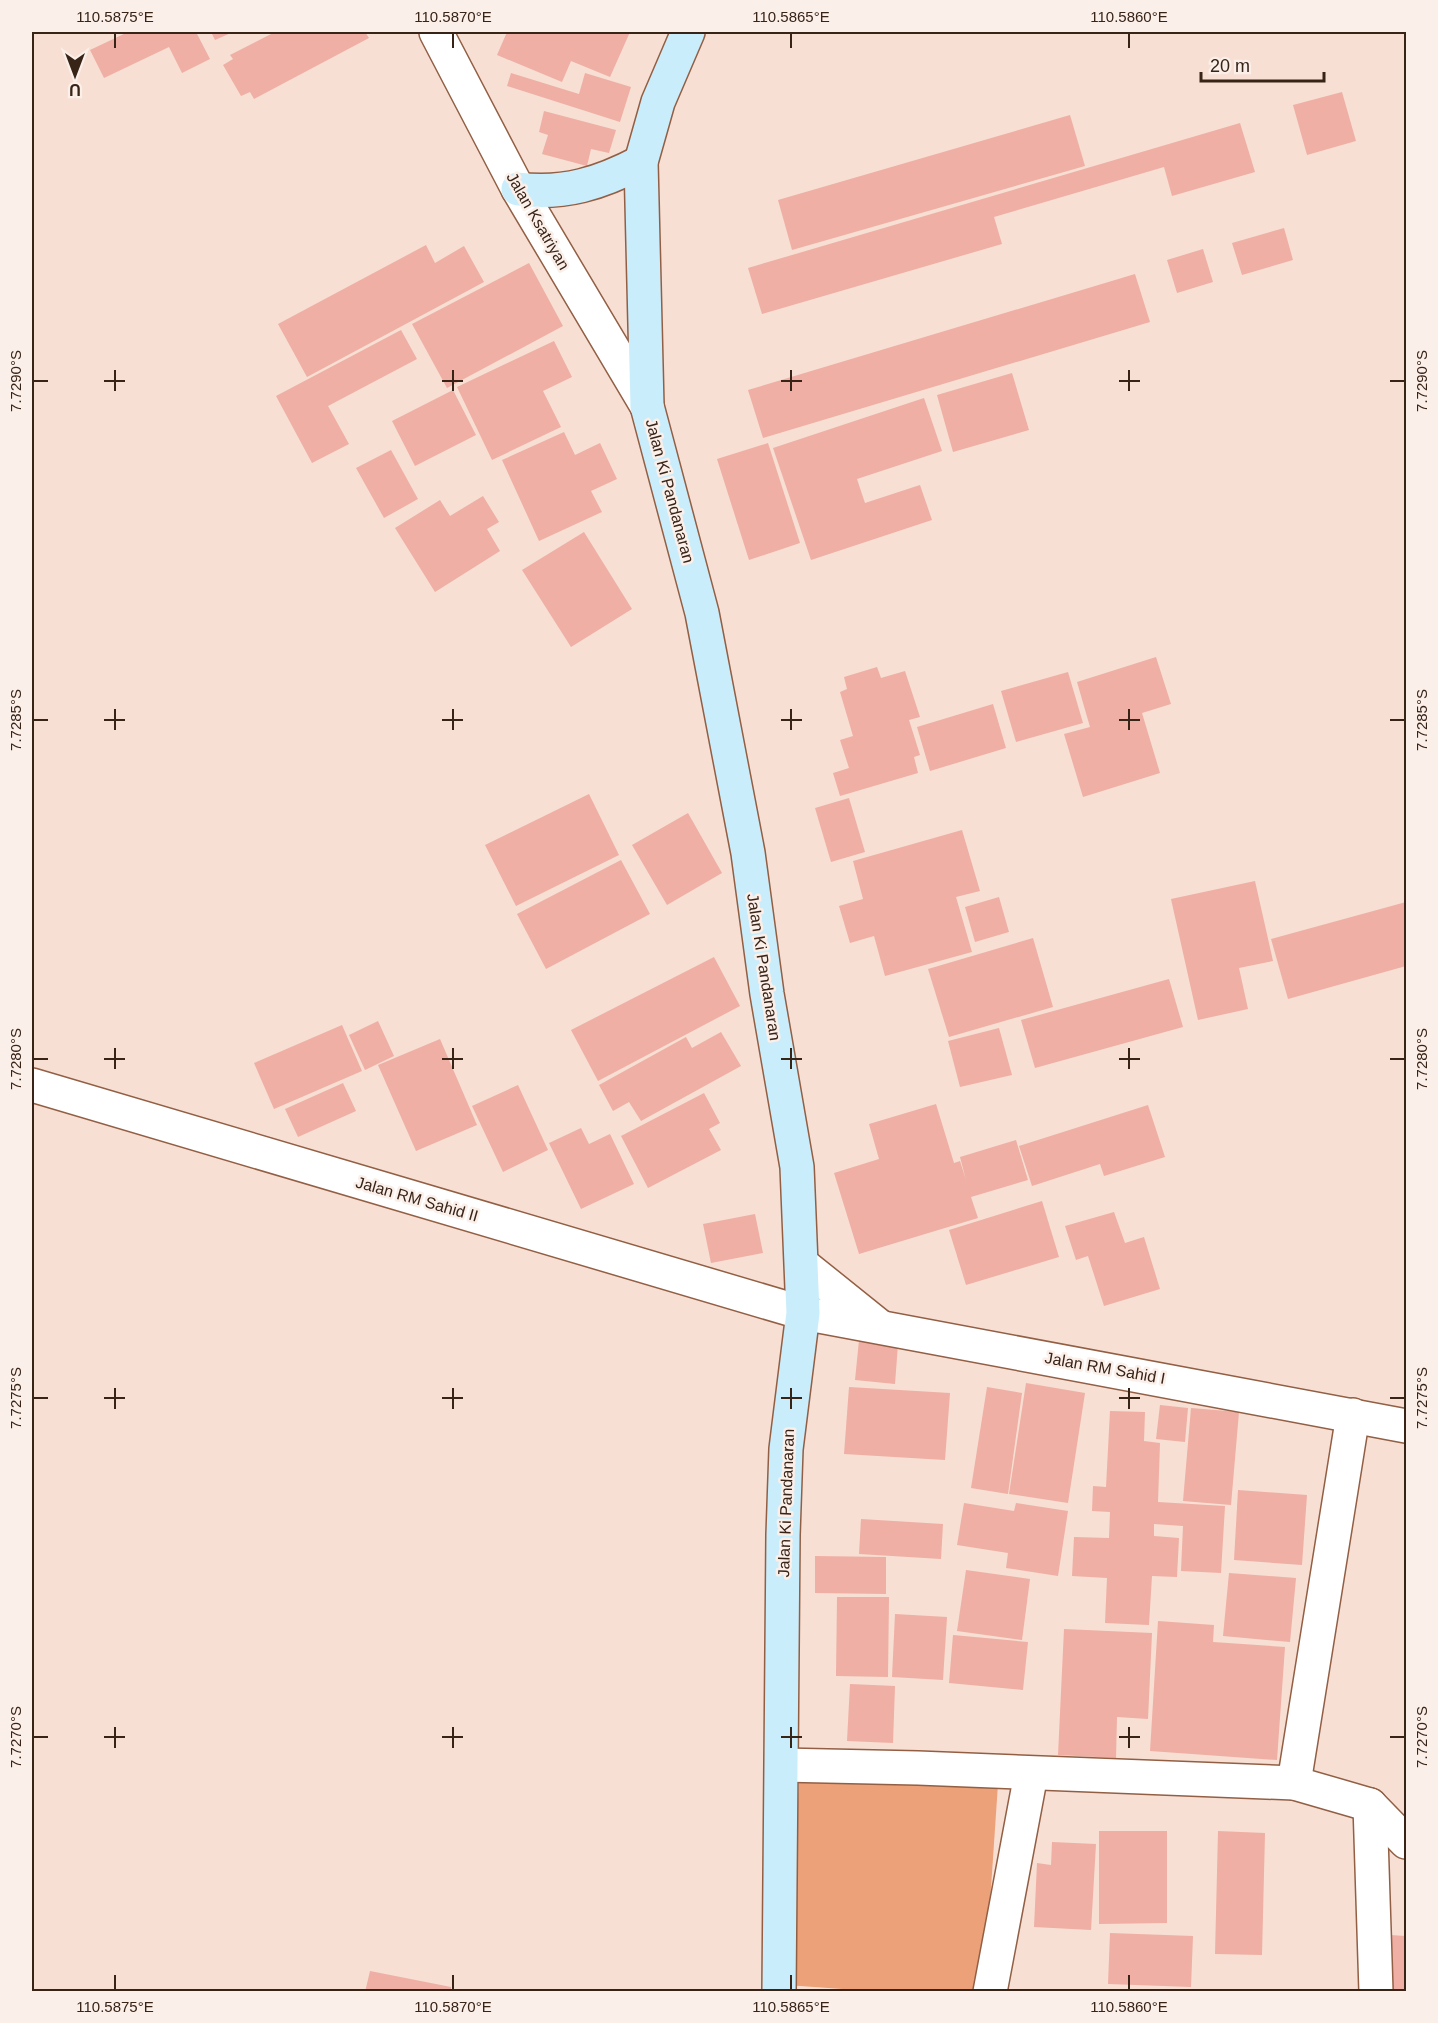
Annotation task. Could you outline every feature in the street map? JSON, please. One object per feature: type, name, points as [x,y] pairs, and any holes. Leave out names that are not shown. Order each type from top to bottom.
[{"type":"main road","name":"Jalan Ki Pandanaran","points":[[688,32],[658,102],[641,162],[647,406],[702,613],[748,853],[767,994],[797,1167],[803,1313],[786,1449],[783,1535],[779,1992]]},
{"type":"main road","points":[[518,189],[545,193],[579,187],[608,179],[641,162]]},
{"type":"street","name":"Jalan Ksatriyan","points":[[436,32],[518,189],[647,406]]},
{"type":"street","name":"Jalan RM Sahid II","points":[[32,1085],[803,1313]]},
{"type":"street","points":[[802,1264],[881,1328]]},
{"type":"street","name":"Jalan RM Sahid I","points":[[803,1313],[1407,1426]]},
{"type":"street","points":[[1294,1783],[1353,1415]]},
{"type":"street","points":[[782,1765],[1294,1783],[1370,1805],[1407,1842]]},
{"type":"street","points":[[990,1992],[1030,1774]]},
{"type":"street","points":[[1370,1805],[1376,1992]]},
{"type":"shaded area","points":[[800,1770],[998,1784],[984,1991],[885,1992],[786,1985]]},
{"type":"building","points":[[128,32],[196,32],[210,59],[182,73],[169,47],[104,78],[90,50]]},
{"type":"building","points":[[211,32],[233,32],[215,40]]},
{"type":"building","points":[[275,32],[365,32],[369,38],[254,99],[250,92],[241,96],[223,65],[233,59],[230,55]]},
{"type":"building","points":[[507,32],[630,32],[610,77],[571,61],[562,82],[497,55]]},
{"type":"building","points":[[511,73],[579,94],[585,73],[631,87],[620,122],[507,86]]},
{"type":"building","points":[[1342,92],[1356,141],[1307,155],[1293,105]]},
{"type":"building","points":[[544,111],[616,130],[609,153],[591,149],[587,166],[542,154],[548,135],[539,132]]},
{"type":"building","points":[[1070,115],[1085,166],[792,250],[778,200]]},
{"type":"building","points":[[1240,123],[1255,172],[1172,196],[1164,167],[994,217],[1002,244],[762,314],[748,268]]},
{"type":"building","points":[[1284,228],[1293,260],[1242,275],[1232,243]]},
{"type":"building","points":[[426,245],[435,263],[464,246],[484,282],[307,377],[278,324]]},
{"type":"building","points":[[1203,249],[1213,282],[1177,293],[1167,260]]},
{"type":"building","points":[[529,263],[563,326],[447,388],[412,324]]},
{"type":"building","points":[[1135,274],[1150,322],[763,438],[748,390]]},
{"type":"building","points":[[401,330],[417,359],[328,406],[349,444],[312,463],[276,396]]},
{"type":"building","points":[[554,341],[572,377],[543,391],[561,427],[492,460],[457,387]]},
{"type":"building","points":[[1012,373],[1029,430],[953,452],[937,395]]},
{"type":"building","points":[[453,390],[476,435],[415,466],[392,421]]},
{"type":"building","points":[[924,398],[942,451],[857,479],[865,503],[920,485],[932,520],[811,560],[773,448]]},
{"type":"building","points":[[564,432],[575,455],[600,443],[617,479],[591,491],[602,512],[539,541],[502,460]]},
{"type":"building","points":[[768,443],[800,543],[749,560],[717,459]]},
{"type":"building","points":[[391,450],[418,499],[384,518],[356,468]]},
{"type":"building","points":[[483,496],[499,522],[487,529],[500,551],[435,592],[395,528],[440,500],[450,516]]},
{"type":"building","points":[[584,532],[632,609],[571,647],[522,570]]},
{"type":"building","points":[[1156,657],[1171,704],[1142,713],[1160,773],[1083,797],[1064,734],[1090,727],[1077,682]]},
{"type":"building","points":[[877,667],[881,678],[905,671],[920,717],[909,720],[920,755],[914,757],[918,773],[840,796],[833,773],[849,768],[840,740],[853,736],[840,692],[847,689],[844,677]]},
{"type":"building","points":[[1068,672],[1083,723],[1016,742],[1001,691]]},
{"type":"building","points":[[993,704],[1006,748],[930,771],[917,727]]},
{"type":"building","points":[[589,794],[619,855],[516,906],[485,845]]},
{"type":"building","points":[[849,798],[865,852],[831,862],[815,808]]},
{"type":"building","points":[[688,813],[722,873],[667,905],[632,845]]},
{"type":"building","points":[[962,830],[980,891],[956,897],[972,952],[885,976],[874,936],[850,943],[839,906],[863,899],[853,861]]},
{"type":"building","points":[[621,860],[650,914],[546,969],[517,914]]},
{"type":"building","points":[[1255,881],[1273,961],[1239,968],[1248,1009],[1198,1020],[1171,899]]},
{"type":"building","points":[[999,897],[1009,932],[975,942],[965,907]]},
{"type":"building","points":[[1406,902],[1406,966],[1288,999],[1271,939]]},
{"type":"building","points":[[1033,938],[1053,1007],[949,1037],[928,969]]},
{"type":"building","points":[[714,957],[740,1006],[598,1081],[571,1030]]},
{"type":"building","points":[[1169,979],[1183,1027],[1035,1068],[1021,1020]]},
{"type":"building","points":[[378,1021],[394,1056],[365,1070],[349,1035]]},
{"type":"building","points":[[342,1025],[362,1071],[274,1109],[254,1063]]},
{"type":"building","points":[[999,1028],[1012,1075],[960,1087],[948,1041]]},
{"type":"building","points":[[721,1032],[741,1066],[641,1121],[629,1102],[613,1111],[599,1085],[686,1037],[692,1048]]},
{"type":"building","points":[[440,1039],[477,1125],[416,1151],[378,1065]]},
{"type":"building","points":[[343,1083],[356,1111],[298,1137],[285,1109]]},
{"type":"building","points":[[518,1085],[548,1150],[503,1172],[472,1106]]},
{"type":"building","points":[[704,1093],[720,1123],[709,1129],[721,1150],[648,1188],[621,1136]]},
{"type":"building","points":[[936,1104],[954,1163],[960,1161],[966,1180],[960,1157],[1016,1140],[1028,1180],[971,1197],[978,1218],[859,1254],[834,1173],[879,1159],[869,1124]]},
{"type":"building","points":[[1148,1105],[1165,1157],[1104,1176],[1100,1164],[1032,1186],[1019,1146]]},
{"type":"building","points":[[581,1128],[589,1144],[610,1134],[634,1184],[581,1209],[549,1143]]},
{"type":"building","points":[[1042,1201],[1059,1257],[966,1285],[949,1230]]},
{"type":"building","points":[[1114,1212],[1125,1243],[1144,1237],[1160,1289],[1104,1306],[1088,1256],[1076,1260],[1065,1226]]},
{"type":"building","points":[[755,1214],[763,1253],[711,1263],[703,1224]]},
{"type":"building","points":[[859,1340],[898,1344],[895,1384],[855,1380]]},
{"type":"building","points":[[1026,1383],[1085,1393],[1068,1503],[1009,1494]]},
{"type":"building","points":[[849,1387],[950,1393],[945,1460],[844,1454]]},
{"type":"building","points":[[987,1387],[1022,1393],[1008,1494],[971,1488]]},
{"type":"building","points":[[1160,1405],[1188,1408],[1185,1442],[1156,1439]]},
{"type":"building","points":[[1191,1408],[1239,1412],[1231,1505],[1183,1501]]},
{"type":"building","points":[[1110,1411],[1145,1412],[1144,1441],[1160,1443],[1158,1502],[1225,1506],[1221,1573],[1181,1571],[1183,1526],[1154,1524],[1154,1536],[1179,1538],[1177,1577],[1152,1576],[1149,1625],[1105,1623],[1107,1578],[1072,1576],[1074,1537],[1109,1538],[1110,1512],[1092,1511],[1093,1486],[1106,1487]]},
{"type":"building","points":[[1238,1490],[1307,1495],[1302,1565],[1234,1560]]},
{"type":"building","points":[[964,1503],[1014,1511],[1016,1503],[1068,1511],[1058,1576],[1006,1568],[1008,1553],[957,1545]]},
{"type":"building","points":[[861,1519],[943,1524],[941,1559],[859,1554]]},
{"type":"building","points":[[815,1556],[886,1557],[886,1594],[815,1593]]},
{"type":"building","points":[[966,1570],[1030,1579],[1022,1640],[957,1631]]},
{"type":"building","points":[[1229,1573],[1296,1578],[1290,1642],[1223,1636]]},
{"type":"building","points":[[837,1597],[889,1597],[888,1677],[836,1676]]},
{"type":"building","points":[[895,1614],[947,1617],[943,1680],[892,1677]]},
{"type":"building","points":[[1158,1621],[1214,1625],[1213,1642],[1285,1647],[1277,1760],[1150,1751]]},
{"type":"building","points":[[1064,1629],[1152,1633],[1148,1719],[1117,1717],[1116,1758],[1058,1755]]},
{"type":"building","points":[[953,1635],[1028,1642],[1023,1690],[949,1683]]},
{"type":"building","points":[[850,1684],[895,1686],[893,1743],[847,1741]]},
{"type":"building","points":[[1099,1831],[1167,1831],[1167,1923],[1099,1924]]},
{"type":"building","points":[[1218,1831],[1265,1833],[1262,1955],[1215,1954]]},
{"type":"building","points":[[1052,1842],[1096,1844],[1091,1930],[1034,1927],[1037,1863],[1051,1865]]},
{"type":"building","points":[[1110,1933],[1193,1936],[1191,1987],[1108,1984]]},
{"type":"building","points":[[1390,1935],[1406,1936],[1406,1992],[1388,1992]]},
{"type":"building","points":[[370,1971],[451,1987],[451,1992],[365,1992]]}]
